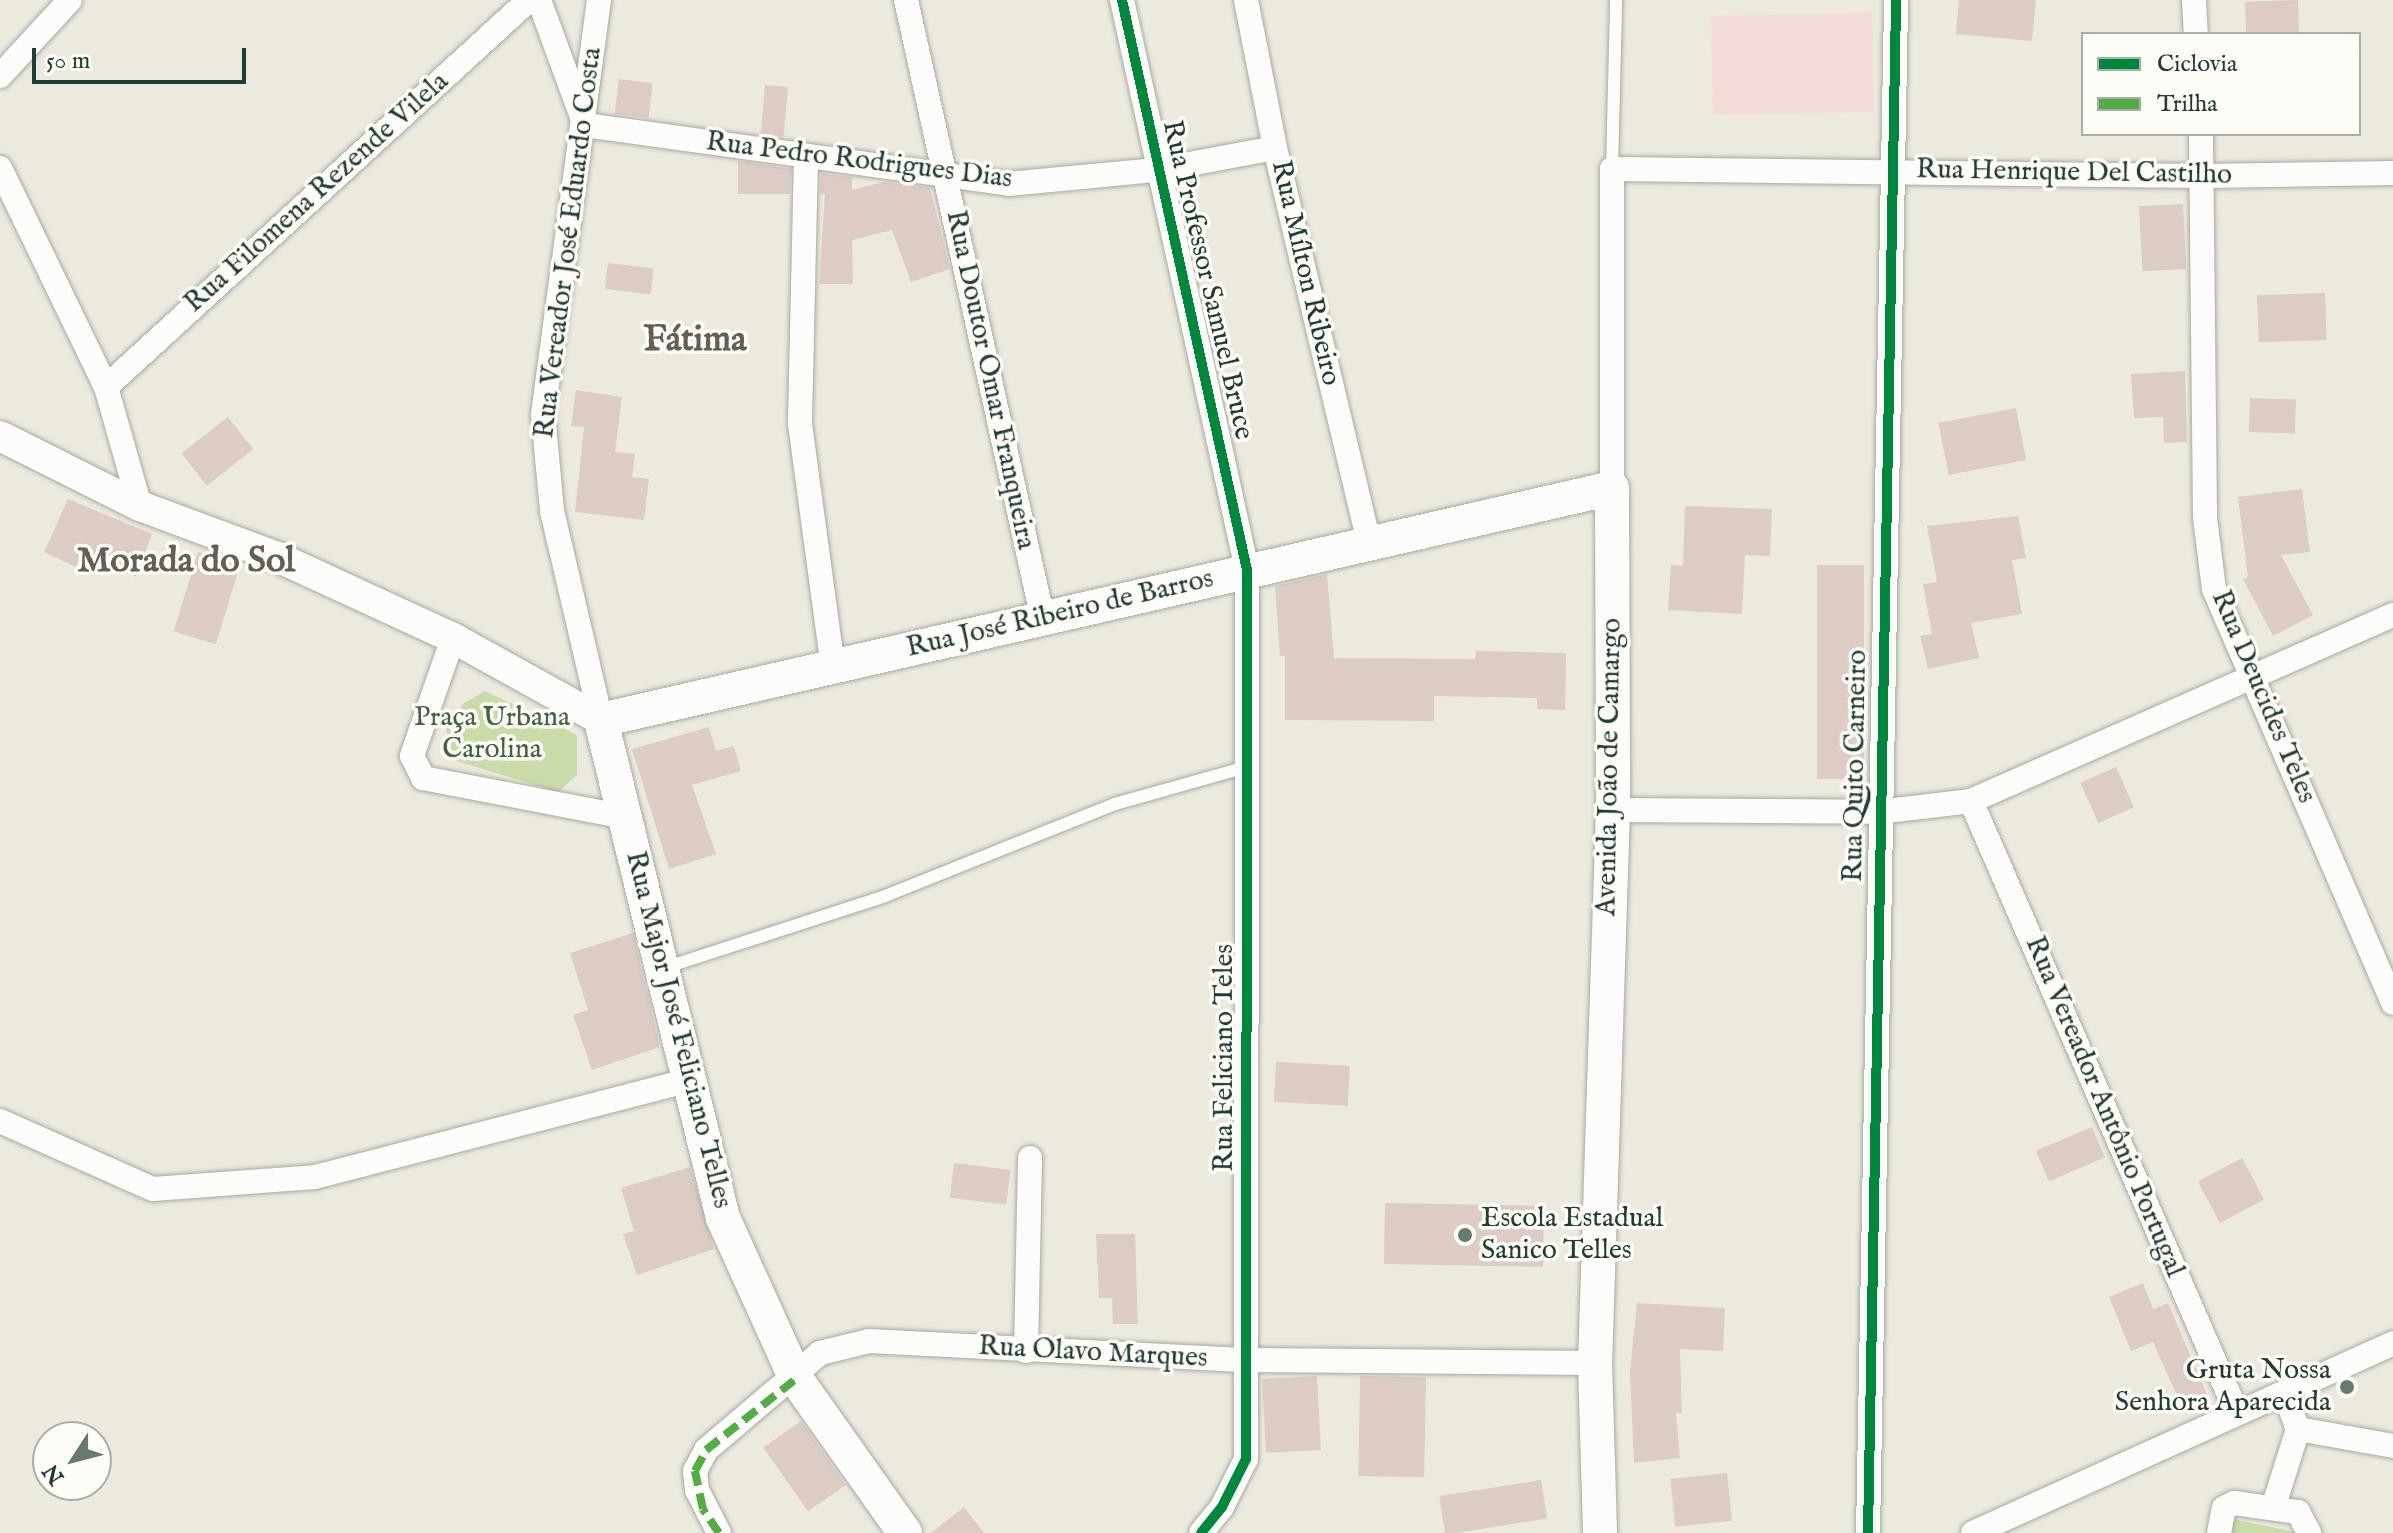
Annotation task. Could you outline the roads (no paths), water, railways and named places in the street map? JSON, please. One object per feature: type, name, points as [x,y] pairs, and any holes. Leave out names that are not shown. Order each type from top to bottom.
[{"type":"main road","name":"Rua José Ribeiro de Barros","points":[[601,720],[1612,488]]},
{"type":"main road","name":"Avenida João de Camargo","points":[[1600,1533],[1595,1363],[1613,810],[1612,488]]},
{"type":"main road","name":"Rua Major José Feliciano Telles","points":[[601,720],[723,1218],[796,1379],[905,1533]]},
{"type":"street","points":[[0,76],[70,0]]},
{"type":"street","name":"Rua Filomena Rezende Vilela","points":[[106,387],[529,0]]},
{"type":"street","points":[[539,0],[585,125]]},
{"type":"street","name":"Rua Vereador José Eduardo Costa","points":[[599,0],[585,125],[543,415],[544,458],[552,511],[601,720]]},
{"type":"street","name":"Rua Doutor Omar Franqueira","points":[[906,0],[1043,620]]},
{"type":"street","name":"Rua Professor Samuel Bruce","points":[[1122,0],[1247,570]]},
{"type":"street","name":"Rua Mílton Ribeiro","points":[[1246,0],[1275,148],[1369,544]]},
{"type":"street","name":"Rua Quito Carneiro","points":[[1868,1533],[1878,812],[1897,169],[1896,0]]},
{"type":"street","points":[[2194,0],[2196,32]]},
{"type":"street","name":"Rua Pedro Rodrigues Dias","points":[[585,125],[1008,184],[1157,170],[1275,148]]},
{"type":"street","name":"Rua Deucides Teles","points":[[2201,136],[2204,176],[2205,518],[2214,589],[2393,1003]]},
{"type":"street","points":[[806,156],[800,424],[833,668]]},
{"type":"street","points":[[0,168],[106,387],[140,506]]},
{"type":"street","name":"Rua Henrique Del Castilho","points":[[1612,169],[1897,169],[2204,176],[2393,173]]},
{"type":"street","name":"Avenida João de Camargo","points":[[1612,169],[1612,488]]},
{"type":"street","points":[[0,436],[140,506],[277,557],[453,638],[601,720]]},
{"type":"street","name":"Rua Feliciano Teles","points":[[1201,1533],[1222,1507],[1246,1459],[1250,766],[1247,570]]},
{"type":"street","points":[[1613,810],[1878,812],[1971,801],[2393,615]]},
{"type":"street","points":[[453,638],[412,756],[423,778],[625,817]]},
{"type":"street","name":"Rua Vereador Antônio Portugal","points":[[1971,801],[2237,1413]]},
{"type":"street","points":[[0,1121],[153,1189],[315,1177],[689,1080]]},
{"type":"street","points":[[1026,1351],[1030,1158]]},
{"type":"street","name":"Rua Olavo Marques","points":[[719,1533],[697,1490],[701,1460],[706,1450],[796,1379],[820,1353],[869,1341],[1248,1360],[1595,1363]]},
{"type":"street","points":[[1973,1533],[2393,1343]]},
{"type":"street","points":[[2273,1508],[2298,1429],[2285,1394]]},
{"type":"street","points":[[2298,1429],[2393,1446]]},
{"type":"street","points":[[2219,1533],[2220,1517],[2229,1503],[2301,1515],[2309,1533]]},
{"type":"lane","name":"Avenida João de Camargo","points":[[1612,169],[1616,0]]},
{"type":"lane","points":[[661,969],[885,896],[1115,804],[1250,766]]},
{"type":"place","name":"Escola Estadual Sanico Telles","points":[[1465,1235]]},
{"type":"place","name":"Gruta Nossa Senhora Aparecida","points":[[2347,1387]]},
{"type":"district","name":"Fátima","points":[[695,341]]},
{"type":"district","name":"Morada do Sol","points":[[186,562]]},
{"type":"park label","name":"Praça Urbana Carolina","points":[[492,734]]}]
